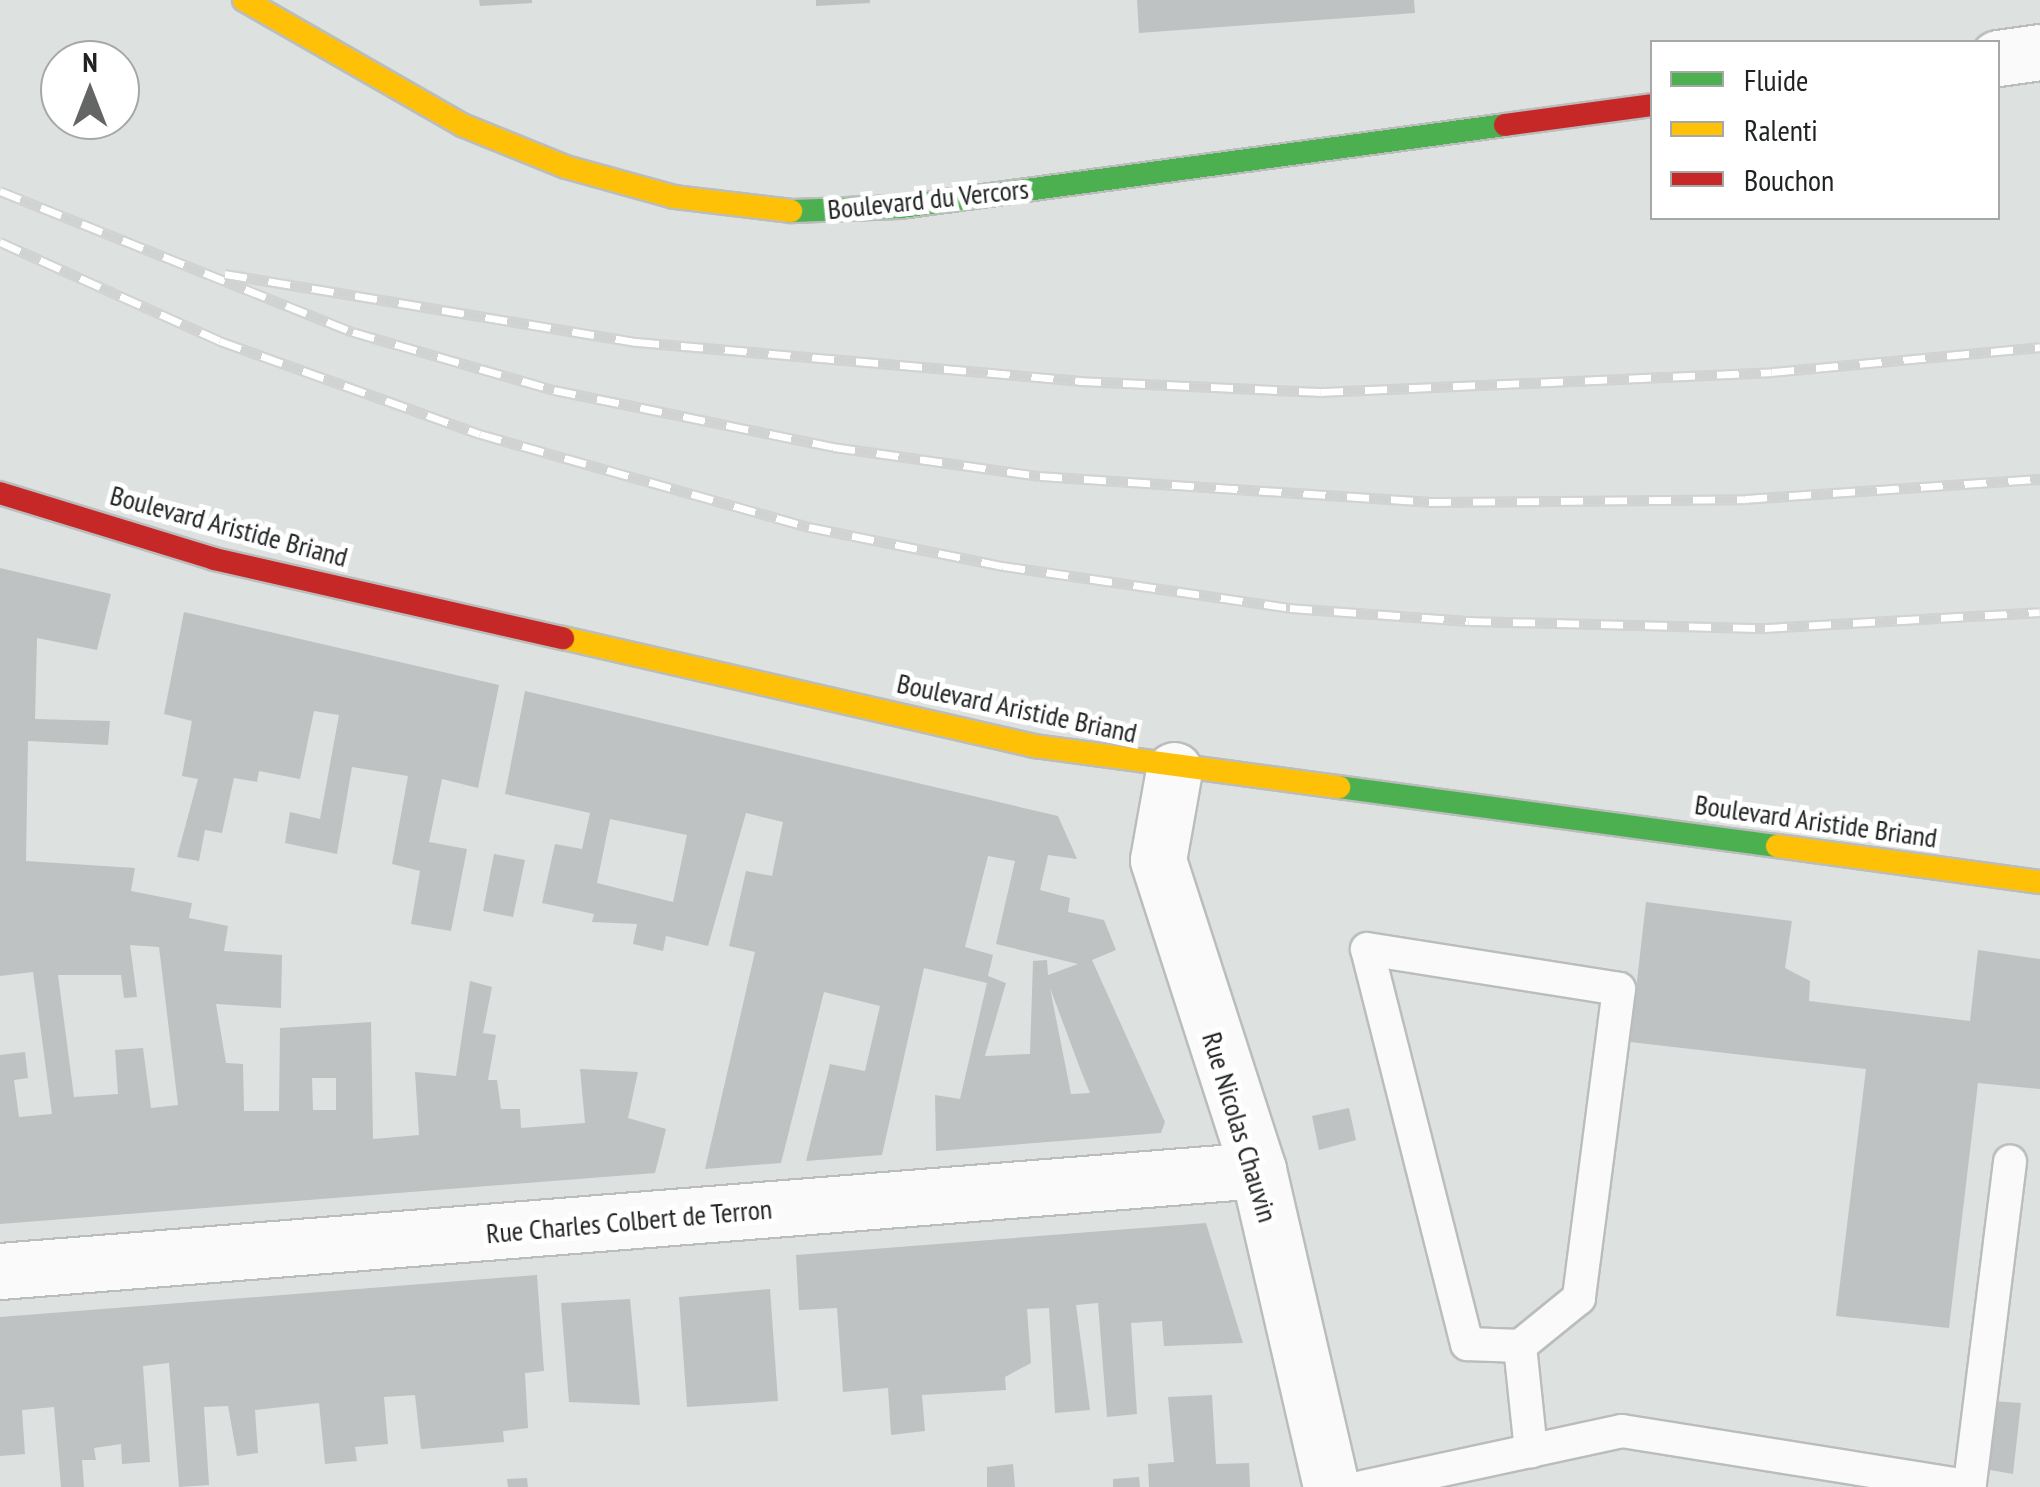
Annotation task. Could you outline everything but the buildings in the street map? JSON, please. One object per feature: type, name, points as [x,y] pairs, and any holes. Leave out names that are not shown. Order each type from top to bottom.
[{"type":"street","name":"Boulevard du Vercors","points":[[244,0],[462,126],[566,167],[674,198],[785,211],[901,207],[1650,106]]},
{"type":"street","points":[[2000,58],[2040,52]]},
{"type":"street","name":"Boulevard Aristide Briand","points":[[0,493],[214,559],[1174,770],[2040,882]]},
{"type":"street","name":"Rue Nicolas Chauvin","points":[[1174,770],[1158,860],[1258,1170],[1331,1487]]},
{"type":"street","name":"Rue Charles Colbert de Terron","points":[[0,1271],[1258,1170]]},
{"type":"lane","points":[[1368,949],[1620,989],[1579,1298],[1520,1346],[1467,1344],[1368,949]]},
{"type":"lane","points":[[1363,1487],[1622,1432],[1970,1485],[2010,1161]]},
{"type":"lane","points":[[1520,1346],[1531,1451]]},
{"type":"railway","points":[[0,191],[353,332],[554,390],[833,447],[1040,476],[1429,502],[1745,499],[2040,479]]},
{"type":"railway","points":[[0,242],[220,341],[480,434],[809,527],[1003,566],[1290,608],[1469,621],[1765,628],[2040,612]]},
{"type":"railway","points":[[225,274],[637,342],[1079,381],[1321,392],[1772,372],[2040,347]]},
{"type":"traffic: fast","points":[[791,211],[901,207],[1505,125]]},
{"type":"traffic: fast","points":[[1339,787],[1777,846]]},
{"type":"traffic: slow","points":[[244,0],[462,125],[566,167],[674,197],[791,211]]},
{"type":"traffic: slow","points":[[563,638],[1035,746],[1339,787]]},
{"type":"traffic: slow","points":[[1777,846],[2040,882]]},
{"type":"traffic: jam","points":[[1505,125],[1650,105]]},
{"type":"traffic: jam","points":[[0,493],[214,559],[563,638]]}]
